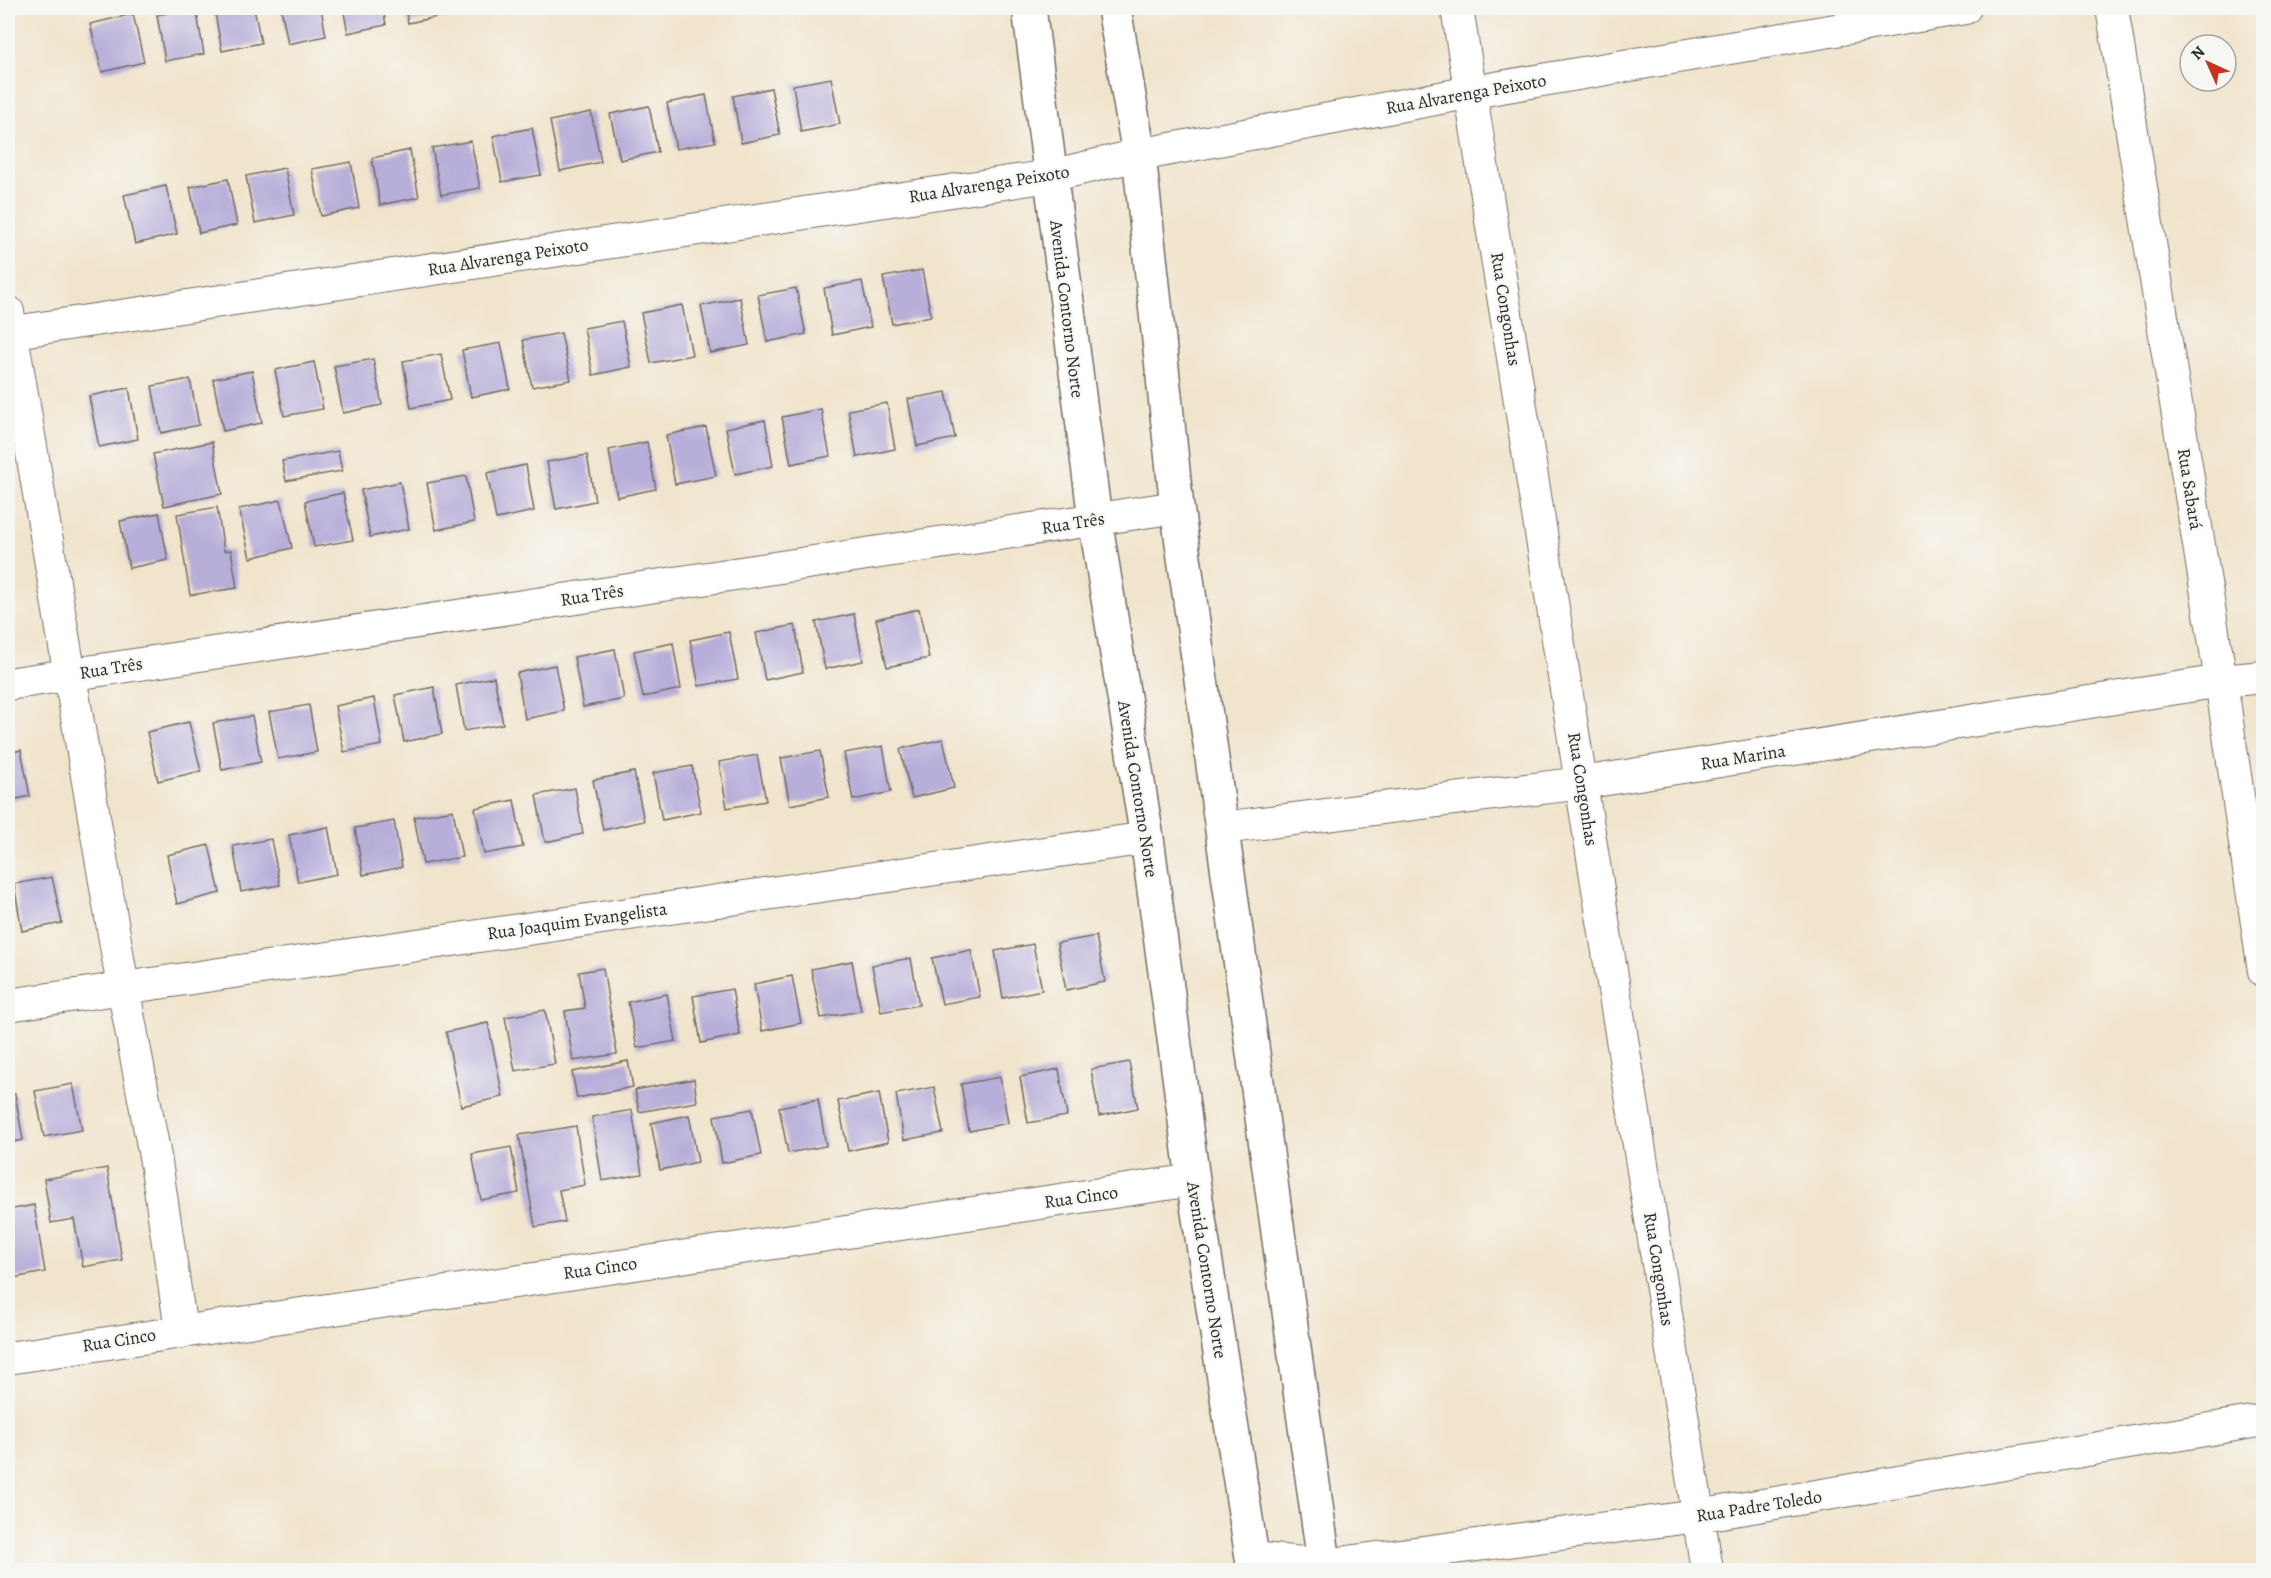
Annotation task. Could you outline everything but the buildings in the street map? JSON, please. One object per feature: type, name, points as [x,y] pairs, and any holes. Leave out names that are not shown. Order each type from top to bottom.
[{"type":"street","name":"Avenida Contorno Norte","points":[[1029,8],[1095,519],[1147,838],[1193,1180],[1253,1564]]},
{"type":"street","points":[[1114,8],[1139,155],[1177,507],[1325,1568]]},
{"type":"street","name":"Rua Congonhas","points":[[1457,8],[1707,1570]]},
{"type":"street","name":"Rua Alvarenga Peixoto","points":[[9,326],[1050,176],[1139,155],[1472,92],[1965,8]]},
{"type":"street","name":"Rua Sabará","points":[[2112,8],[2221,681],[2264,971]]},
{"type":"street","points":[[9,326],[123,987],[156,1162],[181,1330]]},
{"type":"street","name":"Rua Três","points":[[8,684],[1177,507]]},
{"type":"street","name":"Rua Marina","points":[[1222,828],[1582,783],[2221,681],[2264,677]]},
{"type":"street","name":"Rua Joaquim Evangelista","points":[[8,1005],[1147,838]]},
{"type":"street","name":"Rua Cinco","points":[[8,1358],[181,1330],[1193,1180]]},
{"type":"street","name":"Rua Padre Toledo","points":[[1253,1564],[1325,1568],[1698,1516],[2264,1420]]}]
